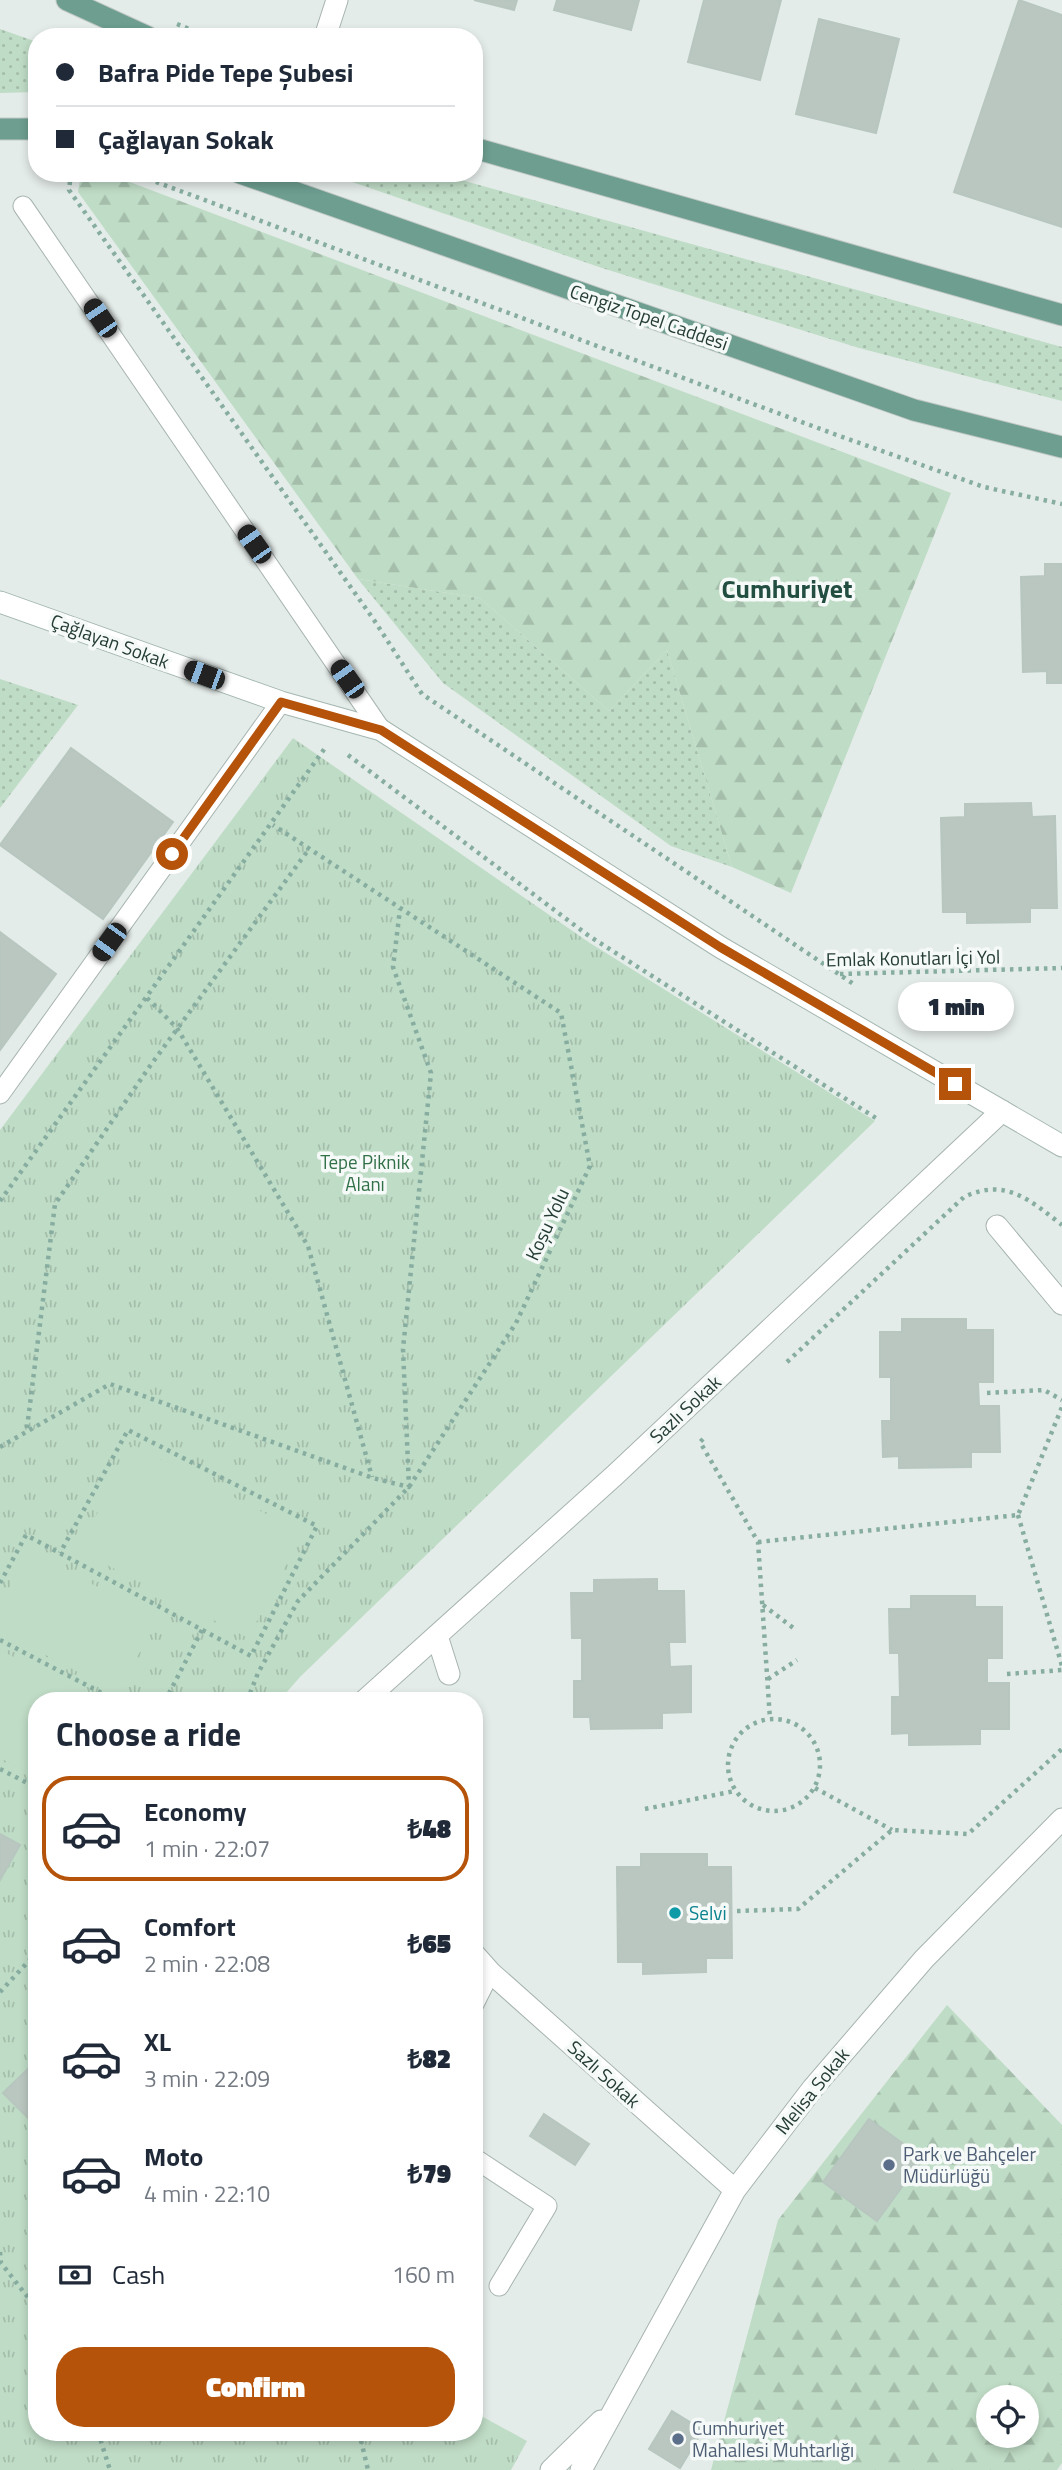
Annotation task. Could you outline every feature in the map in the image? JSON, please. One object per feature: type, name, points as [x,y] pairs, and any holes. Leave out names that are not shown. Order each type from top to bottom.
[{"type":"main road","points":[[67,0],[128,28]]},
{"type":"main road","points":[[0,129],[28,129]]},
{"type":"main road","points":[[483,151],[1062,316]]},
{"type":"main road","name":"Cengiz Topel Caddesi","points":[[266,182],[915,410],[1062,447]]},
{"type":"street","points":[[328,28],[337,0]]},
{"type":"street","name":"Çağlayan Sokak","points":[[0,602],[281,702],[381,730],[720,947],[1062,1146]]},
{"type":"street","name":"Sazlı Sokak","points":[[375,1692],[615,1475],[1002,1111]]},
{"type":"street","points":[[997,1226],[1062,1304]]},
{"type":"street","points":[[437,1636],[449,1674]]},
{"type":"street","name":"Melisa Sokak","points":[[581,2470],[735,2190],[813,2088],[924,1959],[1062,1819]]},
{"type":"street","name":"Sazlı Sokak","points":[[483,1965],[735,2190]]},
{"type":"street","name":"Melisa Sokak","points":[[551,2470],[618,2404]]},
{"type":"lane","points":[[23,206],[381,730]]},
{"type":"lane","points":[[0,1094],[281,702]]},
{"type":"lane","points":[[483,1985],[489,1972]]},
{"type":"lane","points":[[483,2164],[547,2206],[499,2286]]},
{"type":"path","points":[[70,182],[69,190],[374,620],[422,694],[861,989]]},
{"type":"path","points":[[156,182],[834,434],[984,486],[1062,504]]},
{"type":"path","points":[[0,1201],[331,741]]},
{"type":"path","points":[[340,748],[589,936],[879,1120]]},
{"type":"path","name":"Koşu Yolu","points":[[251,1692],[258,1673],[298,1601],[409,1487],[516,1323],[590,1166],[561,1013],[273,825]]},
{"type":"path","points":[[27,1429],[55,1204],[177,1028],[309,849]]},
{"type":"path","points":[[0,1447],[27,1429],[110,1384],[373,1478],[409,1487],[403,1349],[431,1073],[393,967],[400,908]]},
{"type":"path","name":"Emlak Konutları İçi Yol","points":[[826,974],[1062,968]]},
{"type":"path","points":[[147,998],[177,1028],[308,1246],[373,1478]]},
{"type":"path","points":[[779,1369],[964,1196],[977,1190],[1019,1192],[1062,1225]]},
{"type":"path","points":[[988,1393],[1044,1390],[1062,1399]]},
{"type":"path","points":[[1007,1674],[1062,1668],[1018,1515],[1062,1407]]},
{"type":"path","points":[[0,1583],[26,1535],[251,1656],[317,1527],[128,1430],[60,1553]]},
{"type":"path","points":[[710,1433],[700,1442],[758,1542],[769,1718]]},
{"type":"path","points":[[758,1542],[1018,1515]]},
{"type":"path","points":[[762,1605],[796,1630]]},
{"type":"path","points":[[170,1692],[202,1630]]},
{"type":"path","points":[[0,1640],[100,1692]]},
{"type":"path","points":[[767,1679],[797,1660]]},
{"type":"path","points":[[769,1718],[792,1722],[808,1733],[818,1749],[821,1769],[815,1788],[802,1802],[784,1810],[764,1810],[747,1803],[735,1791],[727,1770],[729,1751],[738,1734],[754,1722],[769,1718]]},
{"type":"path","points":[[815,1788],[892,1830],[968,1834],[1062,1749]]},
{"type":"path","points":[[0,1769],[28,1783]]},
{"type":"path","points":[[645,1809],[735,1791]]},
{"type":"path","points":[[737,1911],[798,1909],[892,1830]]},
{"type":"path","points":[[0,1992],[28,1962]]},
{"type":"path","points":[[0,2252],[1,2263],[28,2298]]},
{"type":"path","points":[[101,2441],[110,2470]]},
{"type":"path","points":[[361,2441],[368,2470]]},
{"type":"green space","points":[[0,29],[28,39],[28,92],[0,93]]},
{"type":"green space","points":[[80,182],[130,182],[951,493],[791,893],[732,867],[667,650],[609,711],[480,598],[358,579],[78,192]]},
{"type":"green space","points":[[352,182],[468,182],[1062,347],[1062,401],[859,348],[602,268]]},
{"type":"green space","points":[[358,579],[480,598],[609,711],[667,650],[732,867],[671,846],[443,683]]},
{"type":"green space","points":[[0,679],[78,705],[0,808]]},
{"type":"green space","name":"Tepe Piknik Alanı","points":[[293,738],[590,943],[875,1121],[287,1692],[28,1692],[28,2441],[483,2441],[483,2417],[527,2441],[511,2470],[0,2470],[0,1130]]},
{"type":"green space","points":[[133,1445],[303,1533],[248,1638],[78,1550]]},
{"type":"green space","points":[[28,1551],[158,1618],[119,1692],[116,1692],[0,1631],[0,1606]]},
{"type":"green space","points":[[0,1650],[82,1692],[28,1692],[28,1772],[0,1758]]},
{"type":"green space","points":[[947,2005],[1062,2125],[1062,2463],[1057,2470],[711,2470],[778,2220]]},
{"type":"building","points":[[474,0],[517,0],[514,10]]},
{"type":"building","points":[[557,0],[639,0],[631,30],[554,10]]},
{"type":"building","points":[[704,0],[781,0],[760,80],[688,62]]},
{"type":"building","points":[[1019,0],[1062,15],[1062,227],[954,192]]},
{"type":"building","points":[[819,19],[899,39],[876,133],[796,114]]},
{"type":"building","points":[[1045,564],[1062,564],[1062,683],[1047,683],[1047,671],[1023,672],[1021,577],[1045,576]]},
{"type":"building","points":[[71,748],[173,822],[103,919],[0,845]]},
{"type":"building","points":[[1031,803],[1032,817],[1055,816],[1057,908],[1030,908],[1030,922],[967,923],[967,912],[943,912],[941,818],[965,817],[965,804]]},
{"type":"building","points":[[0,932],[56,974],[0,1050]]},
{"type":"building","points":[[902,1319],[966,1319],[966,1330],[993,1330],[993,1382],[978,1382],[979,1406],[999,1406],[1000,1452],[971,1452],[971,1467],[899,1468],[899,1456],[883,1457],[882,1421],[891,1421],[891,1377],[880,1377],[880,1332],[902,1332]]},
{"type":"building","points":[[657,1579],[657,1591],[684,1591],[685,1642],[669,1642],[670,1667],[691,1666],[691,1712],[662,1713],[662,1728],[591,1729],[590,1717],[574,1717],[574,1681],[582,1681],[582,1638],[572,1638],[571,1593],[594,1593],[594,1580]]},
{"type":"building","points":[[911,1596],[975,1596],[975,1607],[1002,1607],[1002,1658],[987,1658],[987,1683],[1009,1683],[1009,1729],[980,1729],[980,1744],[909,1745],[909,1733],[892,1734],[892,1697],[900,1697],[899,1653],[890,1653],[889,1609],[911,1609]]},
{"type":"building","points":[[0,1834],[20,1845],[0,1880]]},
{"type":"building","name":"Selvi","points":[[641,1854],[707,1854],[707,1867],[731,1867],[732,1958],[706,1958],[706,1972],[643,1974],[643,1962],[618,1962],[617,1867],[641,1867]]},
{"type":"building","points":[[28,2069],[28,2118],[3,2093]]},
{"type":"building","points":[[544,2114],[589,2144],[575,2165],[530,2136]]},
{"type":"building","points":[[869,2119],[923,2158],[877,2221],[823,2182]]},
{"type":"building","points":[[672,2411],[703,2430],[680,2468],[649,2449]]},
{"type":"place","name":"Selvi","points":[[675,1913]]},
{"type":"place","name":"Park ve Bahçeler Müdürlüğü","points":[[889,2165]]},
{"type":"place","name":"Cumhuriyet Mahallesi Muhtarlığı","points":[[678,2439]]},
{"type":"district","name":"Cumhuriyet","points":[[787,589]]},
{"type":"route","points":[[172,854],[281,702],[381,730],[720,947],[955,1084]]}]
